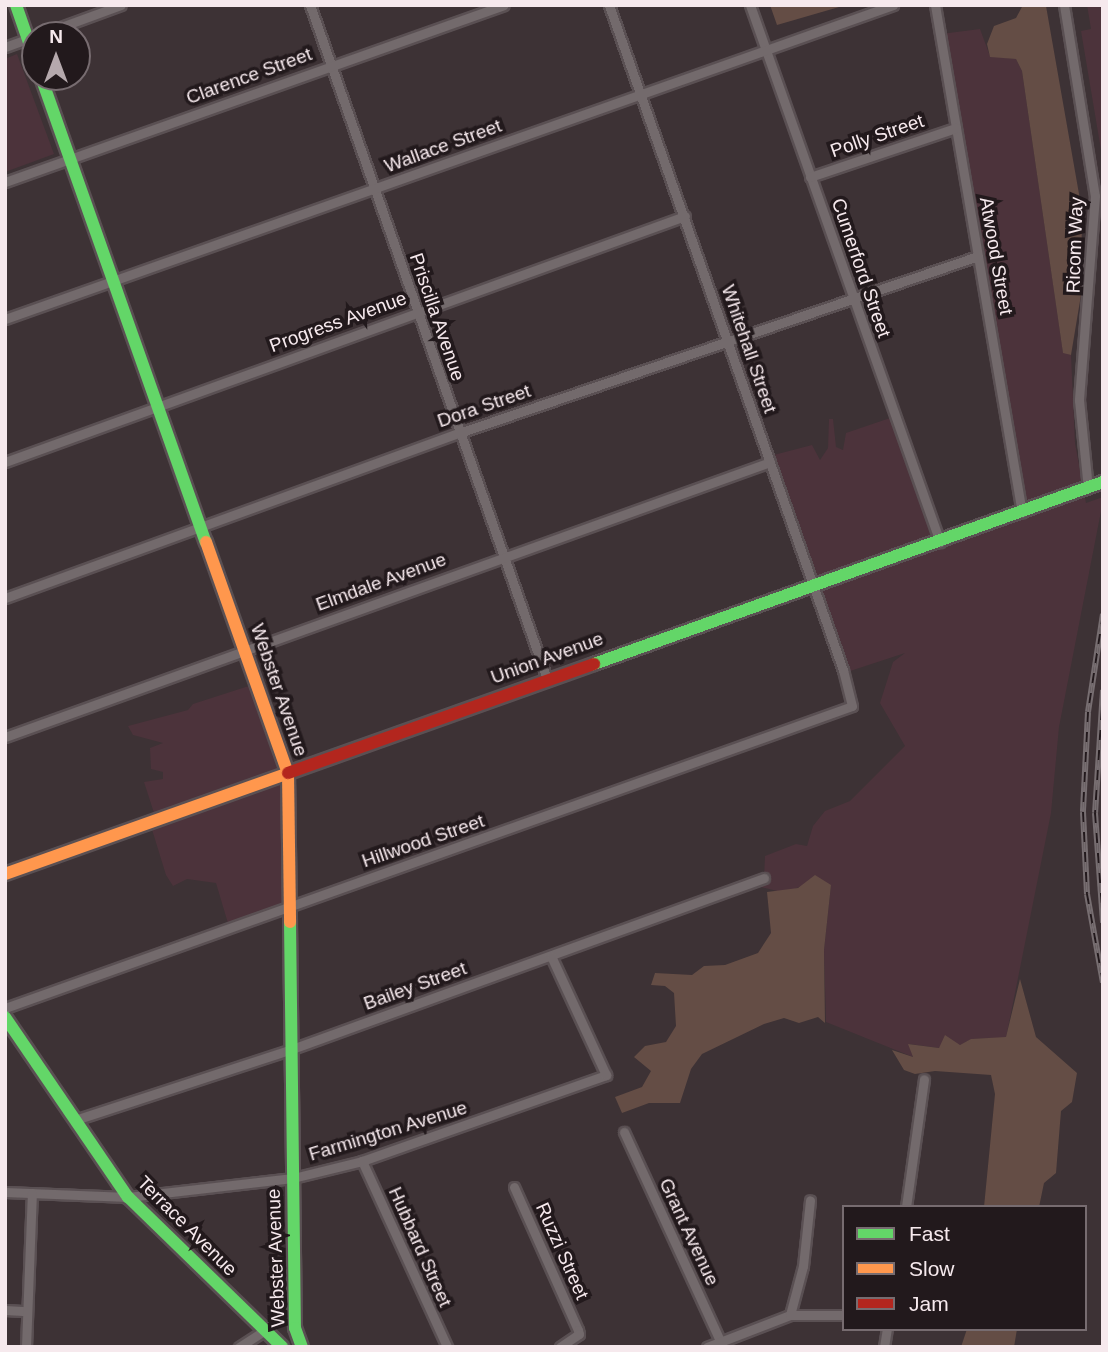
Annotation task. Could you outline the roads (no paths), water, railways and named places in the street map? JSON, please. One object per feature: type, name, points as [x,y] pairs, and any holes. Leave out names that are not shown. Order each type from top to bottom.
[{"type":"street","points":[[16,5],[25,21]]},
{"type":"street","points":[[78,21],[121,5]]},
{"type":"street","name":"Priscilla Avenue","points":[[310,5],[547,679]]},
{"type":"street","name":"Clarence Street","points":[[5,182],[504,5]]},
{"type":"street","name":"Whitehall Street","points":[[609,5],[813,584],[852,706]]},
{"type":"street","name":"Cumerford Street","points":[[750,5],[940,542]]},
{"type":"street","name":"Wallace Street","points":[[5,319],[893,5]]},
{"type":"street","name":"Atwood Street","points":[[935,5],[1022,513]]},
{"type":"street","name":"Ricom Way","points":[[1065,5],[1095,196],[1079,400],[1088,488]]},
{"type":"street","name":"Webster Avenue","points":[[46,91],[288,773],[295,1328],[302,1347]]},
{"type":"street","name":"Polly Street","points":[[810,177],[956,128]]},
{"type":"street","name":"Progress Avenue","points":[[5,462],[685,216]]},
{"type":"street","name":"Dora Street","points":[[5,598],[459,433],[727,339],[978,256]]},
{"type":"street","name":"Elmdale Avenue","points":[[5,737],[770,462]]},
{"type":"street","name":"Union Avenue","points":[[5,874],[1103,482]]},
{"type":"street","name":"Hillwood Street","points":[[5,1008],[852,706]]},
{"type":"street","name":"Bailey Street","points":[[75,1120],[292,1049],[764,878]]},
{"type":"street","name":"Farmington Avenue","points":[[5,1192],[128,1197],[293,1178],[362,1161],[606,1075],[551,956]]},
{"type":"street","name":"Terrace Avenue","points":[[5,1017],[128,1197],[282,1347]]},
{"type":"street","points":[[906,1205],[924,1079]]},
{"type":"street","name":"Grant Avenue","points":[[624,1132],[721,1344]]},
{"type":"street","name":"Hubbard Street","points":[[362,1161],[447,1347]]},
{"type":"street","name":"Ruzzi Street","points":[[514,1187],[578,1330],[579,1335],[560,1347]]},
{"type":"street","points":[[26,1347],[32,1193]]},
{"type":"street","points":[[790,1315],[803,1266],[810,1200]]},
{"type":"street","points":[[5,1310],[27,1311]]},
{"type":"street","points":[[707,1347],[721,1344],[790,1315],[842,1315]]},
{"type":"street","points":[[239,1347],[265,1330]]},
{"type":"railway","points":[[1103,614],[1088,712],[1083,812],[1087,894],[1103,983]]},
{"type":"railway","points":[[1103,690],[1095,813],[1103,923]]}]
